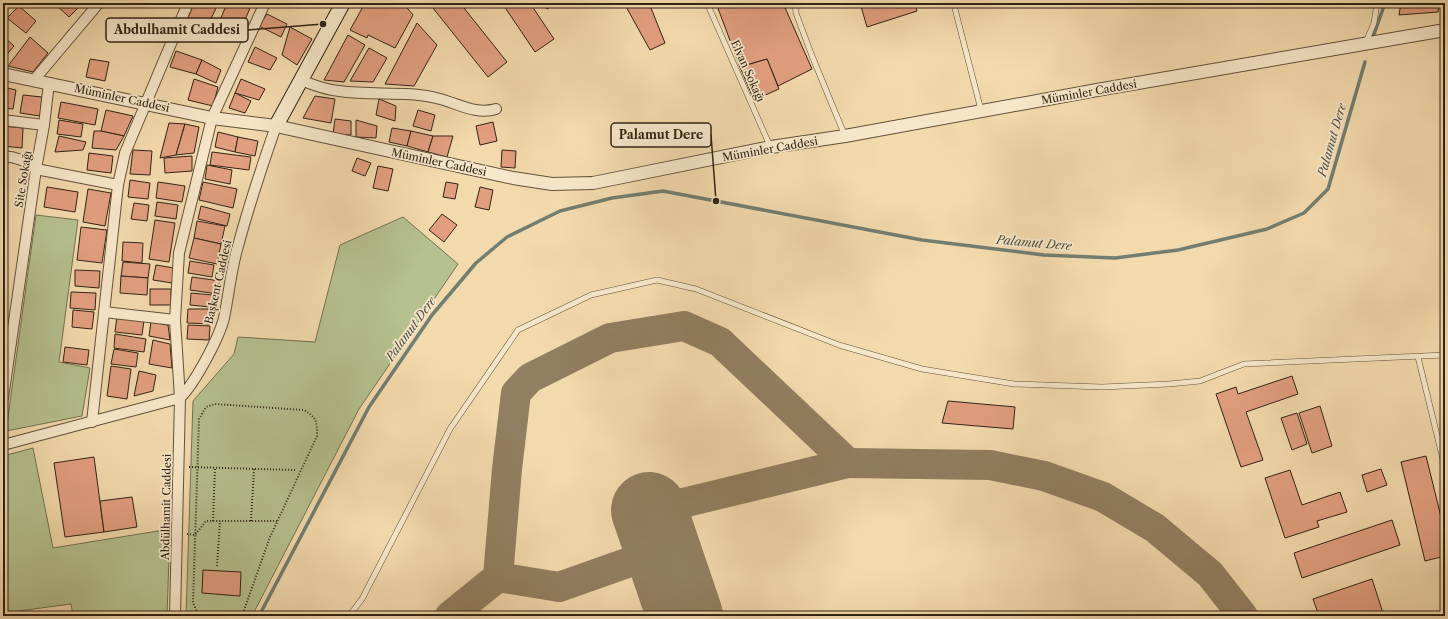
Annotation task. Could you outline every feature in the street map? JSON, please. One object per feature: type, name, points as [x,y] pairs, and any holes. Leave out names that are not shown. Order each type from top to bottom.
[{"type":"main road","points":[[276,126],[343,3]]},
{"type":"street","points":[[34,80],[99,3]]},
{"type":"street","points":[[92,422],[118,185],[125,153],[188,3]]},
{"type":"street","name":"Abdülhamit Caddesi","points":[[175,616],[180,398],[175,320],[179,253],[212,118],[265,3]]},
{"type":"street","name":"Müminler Caddesi","points":[[3,74],[212,118],[276,126],[512,178],[552,184],[592,183],[770,147],[845,136],[1445,30]]},
{"type":"street","points":[[301,80],[338,91],[403,93],[440,99],[480,112],[496,109]]},
{"type":"street","name":"Site Sokağı","points":[[3,398],[49,83]]},
{"type":"street","points":[[3,120],[44,125]]},
{"type":"street","name":"Başkent Caddesi","points":[[180,398],[192,383],[219,331],[223,319],[236,251],[246,213],[276,126]]},
{"type":"street","points":[[3,156],[13,157],[29,162],[36,169],[118,185]]},
{"type":"street","points":[[104,312],[175,320]]},
{"type":"street","points":[[3,445],[180,398]]},
{"type":"lane","name":"Elvan Sokağı","points":[[707,3],[770,147]]},
{"type":"lane","points":[[795,3],[796,13],[812,56],[845,136]]},
{"type":"lane","points":[[1366,44],[1374,23],[1377,3]]},
{"type":"lane","points":[[954,9],[981,111]]},
{"type":"lane","points":[[349,616],[362,599],[450,429],[518,330],[591,295],[657,280],[696,289],[840,345],[922,369],[1014,384],[1102,387],[1200,382],[1244,364],[1445,355]]},
{"type":"lane","points":[[1418,357],[1445,468]]},
{"type":"path","points":[[199,616],[193,603],[199,419],[206,407],[215,404],[304,410],[313,416],[317,424],[317,436],[277,521],[242,616]]},
{"type":"path","points":[[179,467],[295,470]]},
{"type":"path","points":[[213,521],[215,468]]},
{"type":"path","points":[[251,521],[254,469]]},
{"type":"path","points":[[195,535],[206,521],[277,521]]},
{"type":"path","points":[[217,566],[220,521]]},
{"type":"path","points":[[178,534],[195,535]]},
{"type":"green space","points":[[36,215],[78,220],[59,362],[90,368],[82,416],[6,431]]},
{"type":"green space","points":[[403,217],[458,264],[359,409],[252,616],[186,616],[193,401],[234,354],[238,337],[315,342],[340,245]]},
{"type":"green space","points":[[33,448],[53,548],[170,529],[167,616],[73,616],[71,604],[3,613],[3,456]]},
{"type":"building","points":[[54,3],[83,3],[69,17]]},
{"type":"building","points":[[194,3],[205,3],[216,8],[203,36],[184,28]]},
{"type":"building","points":[[227,3],[240,3],[250,8],[240,32],[219,23]]},
{"type":"building","points":[[365,3],[403,3],[413,15],[395,48],[368,35],[367,38],[350,30]]},
{"type":"building","points":[[429,3],[460,3],[507,62],[488,77]]},
{"type":"building","points":[[502,3],[530,3],[554,39],[535,52]]},
{"type":"building","points":[[543,3],[557,3],[547,9]]},
{"type":"building","points":[[624,3],[649,3],[665,43],[650,50]]},
{"type":"building","points":[[716,3],[783,3],[812,69],[778,86],[767,59],[740,67]]},
{"type":"building","points":[[860,3],[915,3],[917,11],[867,27]]},
{"type":"building","points":[[1255,3],[1272,3],[1272,4],[1255,5]]},
{"type":"building","points":[[1401,3],[1439,3],[1438,12],[1399,15]]},
{"type":"building","points":[[19,6],[36,21],[26,33],[7,18]]},
{"type":"building","points":[[267,14],[287,24],[281,37],[259,26]]},
{"type":"building","points":[[417,23],[437,45],[414,86],[385,84]]},
{"type":"building","points":[[290,27],[312,39],[297,65],[282,55]]},
{"type":"building","points":[[348,35],[365,45],[344,82],[324,80]]},
{"type":"building","points":[[3,36],[14,46],[4,58],[3,57]]},
{"type":"building","points":[[30,37],[48,53],[33,72],[8,66]]},
{"type":"building","points":[[255,47],[277,58],[270,70],[248,62]]},
{"type":"building","points":[[369,48],[387,58],[373,82],[350,81]]},
{"type":"building","points":[[176,51],[202,60],[196,74],[170,67]]},
{"type":"building","points":[[90,59],[109,62],[105,81],[86,77]]},
{"type":"building","points":[[767,59],[779,89],[754,100],[740,67]]},
{"type":"building","points":[[202,60],[221,70],[216,83],[196,74]]},
{"type":"building","points":[[194,79],[218,87],[213,106],[188,100]]},
{"type":"building","points":[[241,79],[265,89],[259,100],[235,93]]},
{"type":"building","points":[[3,87],[16,90],[13,109],[3,108]]},
{"type":"building","points":[[235,93],[251,101],[245,113],[229,108]]},
{"type":"building","points":[[23,95],[42,97],[40,116],[20,113]]},
{"type":"building","points":[[315,96],[335,99],[331,123],[303,118]]},
{"type":"building","points":[[379,99],[396,106],[395,121],[376,115]]},
{"type":"building","points":[[61,102],[98,109],[95,125],[58,118]]},
{"type":"building","points":[[106,110],[133,116],[124,136],[101,131]]},
{"type":"building","points":[[418,110],[435,115],[431,131],[413,126]]},
{"type":"building","points":[[335,119],[351,121],[351,135],[333,134]]},
{"type":"building","points":[[59,120],[83,124],[81,137],[57,134]]},
{"type":"building","points":[[356,120],[377,126],[376,138],[356,137]]},
{"type":"building","points":[[493,122],[497,141],[480,145],[476,126]]},
{"type":"building","points":[[169,123],[185,124],[176,155],[160,158]]},
{"type":"building","points":[[185,124],[199,127],[194,153],[176,155]]},
{"type":"building","points":[[3,126],[23,128],[22,148],[3,146]]},
{"type":"building","points":[[392,128],[411,131],[407,146],[389,142]]},
{"type":"building","points":[[94,131],[124,136],[116,150],[92,148]]},
{"type":"building","points":[[411,131],[433,136],[428,152],[407,146]]},
{"type":"building","points":[[218,132],[238,137],[235,152],[215,147]]},
{"type":"building","points":[[59,136],[86,142],[83,150],[55,152]]},
{"type":"building","points":[[433,136],[453,136],[447,157],[428,152]]},
{"type":"building","points":[[238,137],[258,141],[255,156],[235,152]]},
{"type":"building","points":[[133,150],[152,151],[150,175],[130,174]]},
{"type":"building","points":[[502,150],[516,151],[515,168],[501,167]]},
{"type":"building","points":[[212,152],[251,157],[249,170],[210,165]]},
{"type":"building","points":[[89,153],[113,156],[111,173],[87,170]]},
{"type":"building","points":[[192,156],[192,171],[165,173],[164,158]]},
{"type":"building","points":[[357,158],[371,163],[365,176],[352,171]]},
{"type":"building","points":[[207,165],[232,170],[230,184],[205,179]]},
{"type":"building","points":[[378,166],[393,169],[388,191],[373,188]]},
{"type":"building","points":[[130,180],[150,183],[148,199],[128,197]]},
{"type":"building","points":[[158,182],[185,186],[182,202],[156,198]]},
{"type":"building","points":[[203,182],[237,189],[233,208],[199,200]]},
{"type":"building","points":[[446,182],[458,184],[455,199],[443,197]]},
{"type":"building","points":[[47,187],[78,192],[75,212],[44,207]]},
{"type":"building","points":[[480,187],[493,190],[489,210],[475,207]]},
{"type":"building","points":[[88,189],[111,193],[105,226],[83,222]]},
{"type":"building","points":[[157,202],[178,205],[176,219],[155,216]]},
{"type":"building","points":[[134,203],[149,205],[147,221],[131,219]]},
{"type":"building","points":[[201,206],[230,214],[227,226],[198,219]]},
{"type":"building","points":[[442,214],[457,225],[444,242],[429,230]]},
{"type":"building","points":[[155,220],[175,223],[169,262],[149,259]]},
{"type":"building","points":[[197,221],[225,226],[221,244],[194,238]]},
{"type":"building","points":[[81,227],[107,230],[102,263],[77,260]]},
{"type":"building","points":[[194,238],[221,244],[217,264],[189,258]]},
{"type":"building","points":[[123,242],[143,243],[142,263],[122,261]]},
{"type":"building","points":[[190,261],[214,265],[212,277],[188,273]]},
{"type":"building","points":[[123,262],[150,264],[148,278],[121,276]]},
{"type":"building","points":[[156,265],[174,268],[172,283],[153,280]]},
{"type":"building","points":[[75,270],[100,271],[99,288],[75,286]]},
{"type":"building","points":[[121,276],[148,278],[147,295],[120,293]]},
{"type":"building","points":[[192,277],[220,281],[218,294],[190,290]]},
{"type":"building","points":[[150,289],[171,289],[171,305],[150,305]]},
{"type":"building","points":[[71,292],[96,293],[95,310],[70,308]]},
{"type":"building","points":[[191,293],[213,295],[211,307],[190,305]]},
{"type":"building","points":[[188,309],[210,309],[210,324],[187,323]]},
{"type":"building","points":[[73,310],[94,312],[92,329],[72,327]]},
{"type":"building","points":[[117,316],[144,320],[142,335],[115,332]]},
{"type":"building","points":[[151,322],[168,325],[170,340],[149,336]]},
{"type":"building","points":[[188,325],[210,326],[209,340],[187,339]]},
{"type":"building","points":[[115,334],[146,339],[144,352],[114,348]]},
{"type":"building","points":[[153,340],[170,344],[172,368],[149,364]]},
{"type":"building","points":[[65,347],[89,350],[87,365],[63,362]]},
{"type":"building","points":[[114,349],[138,353],[136,367],[111,364]]},
{"type":"building","points":[[111,366],[131,369],[127,399],[107,396]]},
{"type":"building","points":[[139,371],[156,375],[153,391],[134,396]]},
{"type":"building","points":[[1292,376],[1298,394],[1246,412],[1263,460],[1241,467],[1216,394],[1236,387],[1238,394]]},
{"type":"building","points":[[948,401],[1015,407],[1013,429],[942,423]]},
{"type":"building","points":[[1320,406],[1332,446],[1312,453],[1299,413]]},
{"type":"building","points":[[1297,413],[1307,444],[1292,450],[1281,418]]},
{"type":"building","points":[[1426,456],[1445,533],[1445,556],[1425,561],[1401,462]]},
{"type":"building","points":[[94,457],[104,532],[65,537],[54,463]]},
{"type":"building","points":[[1381,469],[1387,485],[1367,492],[1362,475]]},
{"type":"building","points":[[1290,470],[1302,505],[1340,492],[1347,512],[1317,521],[1319,527],[1285,538],[1265,478]]},
{"type":"building","points":[[132,497],[137,527],[104,532],[100,501]]},
{"type":"building","points":[[1392,520],[1400,545],[1302,578],[1294,553]]},
{"type":"building","points":[[203,570],[241,572],[240,596],[202,593]]},
{"type":"building","points":[[1372,579],[1384,616],[1319,616],[1313,599]]},
{"type":"waterway","name":"Palamut Dere","points":[[1372,40],[1385,3]]},
{"type":"waterway","name":"Palamut Dere","points":[[259,616],[369,407],[432,315],[476,263],[507,237],[560,211],[612,198],[663,191],[922,240],[1044,255],[1115,258],[1178,250],[1267,229],[1304,213],[1328,189],[1365,62]]},
{"type":"taxiway","points":[[450,616],[498,577],[507,469],[516,393],[530,378],[610,338],[684,326],[720,342],[848,463],[658,509]]},
{"type":"taxiway","points":[[848,463],[990,465],[1044,476],[1103,497],[1155,528],[1210,574],[1243,616]]},
{"type":"taxiway","points":[[498,577],[559,587],[644,557]]},
{"type":"runway","points":[[649,510],[685,616]]},
{"type":"place","name":"Abdulhamit Caddesi","points":[[323,24]]},
{"type":"place","name":"Palamut Dere","points":[[716,201]]}]
